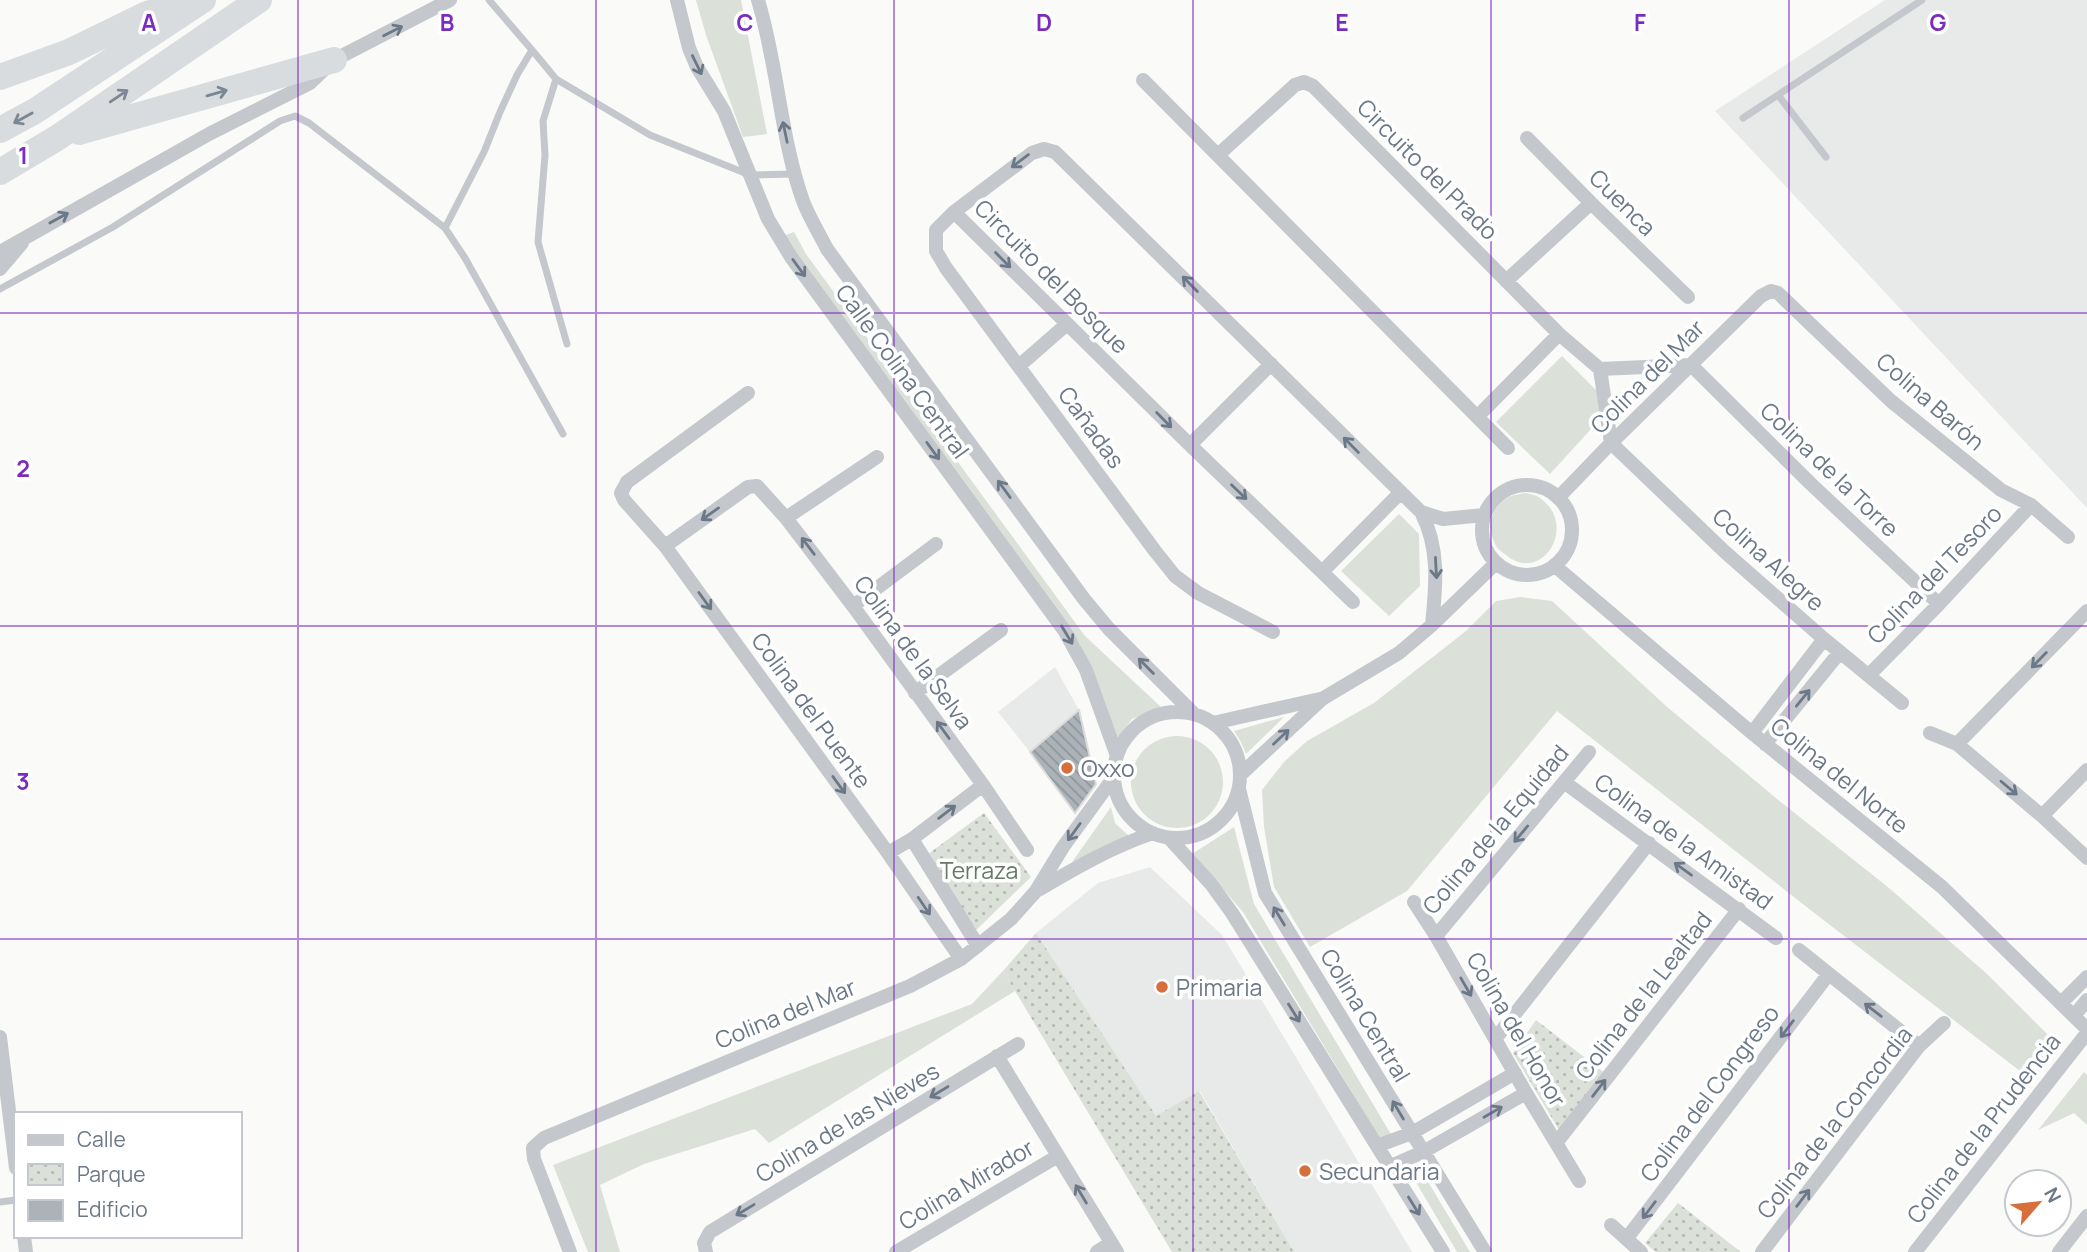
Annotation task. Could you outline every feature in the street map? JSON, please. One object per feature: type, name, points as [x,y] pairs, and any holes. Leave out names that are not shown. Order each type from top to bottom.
[{"type":"highway","points":[[0,77],[69,52],[147,14],[201,0]]},
{"type":"highway","points":[[0,130],[34,111],[201,0]]},
{"type":"highway","points":[[0,172],[57,138],[259,0]]},
{"type":"highway","points":[[57,138],[334,60]]},
{"type":"street","points":[[0,252],[209,134],[310,83],[334,60],[450,0]]},
{"type":"street","name":"Calle Colina Central","points":[[677,0],[693,58],[724,111],[768,219],[791,257],[1064,630],[1086,670],[1117,756]]},
{"type":"street","name":"Calle Colina Central","points":[[758,0],[767,30],[778,98],[795,174],[804,204],[827,249],[1084,599],[1109,629],[1195,714]]},
{"type":"street","points":[[1143,80],[1507,448]]},
{"type":"street","name":"Circuito del Prado","points":[[1218,155],[1294,85],[1304,82],[1313,86],[1559,334],[1600,369]]},
{"type":"street","name":"Cuenca","points":[[1527,138],[1688,297]]},
{"type":"street","name":"Circuito del Bosque","points":[[1353,602],[954,212],[1032,153],[1044,149],[1055,152],[1421,512],[1430,529],[1435,552],[1436,582],[1432,625]]},
{"type":"street","points":[[1506,281],[1591,203]]},
{"type":"street","name":"Cañadas","points":[[954,212],[936,230],[936,251],[946,268],[1155,551],[1175,576],[1198,593],[1273,632]]},
{"type":"street","points":[[0,269],[27,236]]},
{"type":"street","name":"Colina del Mar","points":[[1558,498],[1611,443],[1771,290]]},
{"type":"street","name":"Colina Barón","points":[[1771,290],[1779,293],[1891,401],[2001,490],[2031,505],[2068,537]]},
{"type":"street","points":[[1019,366],[1067,324]]},
{"type":"street","points":[[1478,416],[1559,334]]},
{"type":"street","points":[[1190,445],[1271,364]]},
{"type":"street","points":[[1611,443],[1600,369],[1691,365]]},
{"type":"street","name":"Colina de la Torre","points":[[1691,365],[1811,484],[1939,604]]},
{"type":"street","name":"Colina del Puente","points":[[748,393],[627,482],[621,493],[624,500],[665,546],[888,853],[961,959]]},
{"type":"street","name":"Colina Alegre","points":[[1611,443],[1725,552],[1902,704]]},
{"type":"street","points":[[786,518],[877,457]]},
{"type":"street","points":[[1523,485],[1536,486],[1558,498],[1571,520],[1570,545],[1564,557],[1544,573],[1531,576],[1506,571],[1496,563],[1483,541],[1484,516],[1490,504],[1510,488],[1523,485]]},
{"type":"street","name":"Colina de la Selva","points":[[665,546],[748,487],[757,486],[786,518],[853,606],[1027,850]]},
{"type":"street","points":[[1322,572],[1400,493]]},
{"type":"street","name":"Colina del Tesoro","points":[[1869,675],[2031,505]]},
{"type":"street","points":[[1421,512],[1443,519],[1484,516]]},
{"type":"street","points":[[853,606],[936,544]]},
{"type":"street","points":[[1239,782],[1322,699],[1399,653],[1496,563]]},
{"type":"street","name":"Colina del Norte","points":[[1555,566],[1765,744],[1942,887],[2087,1031]]},
{"type":"street","points":[[1957,744],[2087,611]]},
{"type":"street","points":[[915,693],[1002,629]]},
{"type":"street","points":[[1752,733],[1824,639]]},
{"type":"street","points":[[1765,744],[1840,652]]},
{"type":"street","points":[[1213,723],[1322,699]]},
{"type":"street","points":[[1175,712],[1195,714],[1213,723],[1227,737],[1237,755],[1239,782],[1232,806],[1221,821],[1206,831],[1188,837],[1169,838],[1153,833],[1133,820],[1119,801],[1114,777],[1117,756],[1125,738],[1139,724],[1156,715],[1175,712]]},
{"type":"street","points":[[1930,733],[1957,744],[2042,816],[2087,859]]},
{"type":"street","name":"Colina de la Equidad","points":[[1436,936],[1589,752]]},
{"type":"street","points":[[2042,816],[2087,770]]},
{"type":"street","name":"Colina del Mar","points":[[570,1252],[534,1159],[533,1148],[544,1138],[909,986],[961,959],[1011,919],[1036,891],[1063,847],[1114,777]]},
{"type":"street","name":"Colina Central","points":[[1239,782],[1265,893],[1485,1252]]},
{"type":"street","name":"Colina de la Amistad","points":[[1564,782],[1776,938]]},
{"type":"street","points":[[888,853],[912,839],[983,785]]},
{"type":"street","name":"Colina del Mar","points":[[1036,891],[1086,861],[1153,833]]},
{"type":"street","points":[[1169,838],[1211,884],[1232,914],[1443,1252]]},
{"type":"street","points":[[912,839],[978,946]]},
{"type":"street","points":[[1496,1038],[1648,843]]},
{"type":"street","name":"Colina del Honor","points":[[1414,902],[1579,1181]]},
{"type":"street","name":"Colina de la Lealtad","points":[[1557,1142],[1739,909]]},
{"type":"street","points":[[1799,950],[1919,1045]]},
{"type":"street","name":"Colina del Congreso","points":[[1627,1238],[1828,975]]},
{"type":"street","points":[[2061,1003],[2087,977]]},
{"type":"street","points":[[2074,1016],[2087,1000]]},
{"type":"street","name":"Colina de la Concordia","points":[[1762,1252],[1919,1045],[1944,1023]]},
{"type":"street","name":"Colina de la Prudencia","points":[[1915,1252],[2087,1031]]},
{"type":"street","points":[[0,1037],[14,1152]]},
{"type":"street","name":"Colina de las Nieves","points":[[705,1248],[710,1232],[1018,1044]]},
{"type":"street","points":[[998,1056],[1114,1247],[1097,1252]]},
{"type":"street","points":[[1377,1146],[1412,1133],[1515,1073]]},
{"type":"street","points":[[1389,1167],[1423,1152],[1526,1093]]},
{"type":"street","name":"Colina Mirador","points":[[896,1252],[1058,1156]]},
{"type":"street","points":[[1611,1224],[1641,1252]]},
{"type":"street","points":[[2060,1252],[2084,1225]]},
{"type":"lane","points":[[489,0],[556,79],[650,135],[750,175],[795,174]]},
{"type":"lane","points":[[1743,118],[1922,0]]},
{"type":"lane","points":[[445,228],[484,152],[517,75],[532,50]]},
{"type":"lane","points":[[556,79],[543,121],[545,155],[538,242],[567,344]]},
{"type":"lane","points":[[1778,95],[1826,157]]},
{"type":"lane","points":[[0,289],[113,227],[280,121],[295,116],[309,123],[445,228],[465,258],[564,435]]},
{"type":"shaded area","points":[[1885,0],[2087,0],[2087,508],[1715,111]]},
{"type":"shaded area","points":[[1055,667],[1079,710],[1030,752],[998,712]]},
{"type":"shaded area","name":"Primaria","points":[[1150,867],[1222,935],[1412,1252],[1294,1252],[1200,1091],[1156,1117],[1036,933],[1098,883]]},
{"type":"green space","points":[[696,0],[741,0],[767,134],[743,137]]},
{"type":"green space","points":[[794,232],[806,254],[1085,636],[1162,708],[1132,719],[1118,738],[1080,644],[798,261],[783,236]]},
{"type":"green space","points":[[1562,356],[1612,406],[1550,474],[1496,422]]},
{"type":"green space","points":[[1525,493],[1540,498],[1551,509],[1556,523],[1556,536],[1551,548],[1543,557],[1532,563],[1519,562],[1501,552],[1492,537],[1490,524],[1494,512],[1503,501]]},
{"type":"green space","points":[[1399,514],[1419,534],[1420,586],[1389,616],[1341,571]]},
{"type":"green space","points":[[1521,597],[1552,601],[1666,706],[1889,888],[1987,974],[2061,1048],[2033,1081],[1557,711],[1407,891],[1310,947],[1274,887],[1264,827],[1262,790],[1284,762],[1307,741],[1374,703],[1466,631],[1496,601]]},
{"type":"green space","points":[[1284,717],[1246,754],[1234,731]]},
{"type":"green space","points":[[1177,736],[1194,740],[1209,750],[1219,765],[1223,782],[1219,799],[1209,814],[1194,824],[1177,828],[1160,824],[1145,814],[1135,799],[1131,782],[1135,765],[1145,750],[1160,740]]},
{"type":"green space","points":[[1111,807],[1115,823],[1131,838],[1072,862]]},
{"type":"green space","name":"Terraza","points":[[984,813],[1031,877],[973,933],[924,857]]},
{"type":"green space","points":[[1234,827],[1254,904],[1392,1136],[1382,1142],[1243,912],[1192,854]]},
{"type":"green space","points":[[1036,933],[1156,1116],[1199,1091],[1294,1252],[1172,1252],[1003,971]]},
{"type":"green space","points":[[1003,971],[1015,991],[769,1143],[755,1129],[644,1164],[600,1185],[620,1252],[588,1252],[553,1165],[972,1004]]},
{"type":"green space","points":[[1536,1020],[1606,1074],[1559,1130],[1513,1053]]},
{"type":"green space","points":[[2084,1072],[2087,1075],[2087,1125],[2074,1113],[2038,1130]]},
{"type":"green space","points":[[1418,1165],[1470,1252],[1457,1252],[1410,1172]]},
{"type":"green space","points":[[1678,1203],[1741,1252],[1656,1252],[1645,1243]]},
{"type":"building","name":"Oxxo","points":[[1079,710],[1096,784],[1075,813],[1030,752]]},
{"type":"place","name":"Oxxo","points":[[1067,768]]},
{"type":"place","name":"Primaria","points":[[1162,987]]},
{"type":"place","name":"Secundaria","points":[[1305,1171]]}]
